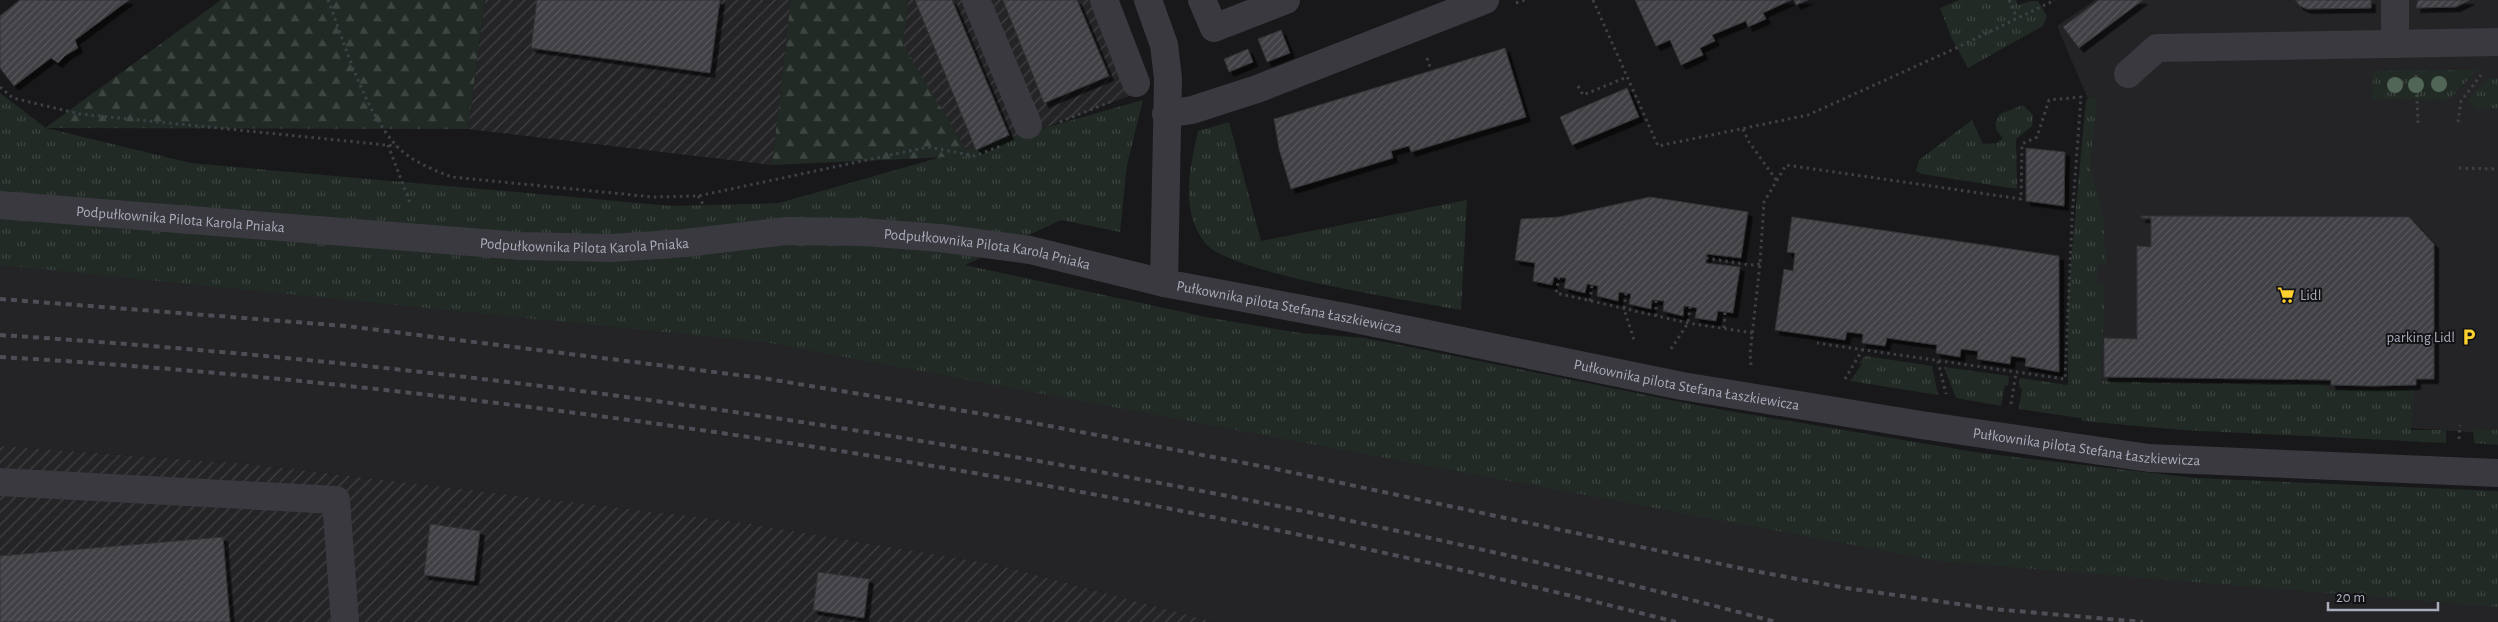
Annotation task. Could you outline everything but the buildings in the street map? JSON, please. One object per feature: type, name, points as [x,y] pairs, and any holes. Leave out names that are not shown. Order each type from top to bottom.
[{"type":"street","points":[[976,0],[1028,125]]},
{"type":"street","points":[[1104,0],[1136,83]]},
{"type":"street","name":"Pułkownika pilota Stefana Łaszkiewicza","points":[[1148,0],[1159,28],[1167,62],[1164,283],[1367,321],[1682,386],[1921,425],[2149,458],[2498,473]]},
{"type":"street","points":[[1202,0],[1214,28],[1286,0]]},
{"type":"street","points":[[1166,114],[1192,110],[1257,89],[1485,0]]},
{"type":"street","points":[[2395,0],[2395,44]]},
{"type":"street","points":[[2128,74],[2157,48],[2498,42]]},
{"type":"street","name":"Podpułkownika Pilota Karola Pniaka","points":[[0,205],[521,246],[577,248],[686,243],[786,231],[863,232],[940,238],[1030,250],[1164,283]]},
{"type":"street","points":[[0,482],[336,500],[345,622]]},
{"type":"path","points":[[328,0],[377,120],[396,146],[433,170],[452,177],[653,197],[698,196],[720,193],[928,147],[975,156],[1007,144]]},
{"type":"path","points":[[1593,0],[1658,146],[1808,115],[2055,0]]},
{"type":"path","points":[[2008,0],[2017,18]]},
{"type":"path","points":[[2416,70],[2418,123]]},
{"type":"path","points":[[2458,122],[2461,101],[2487,70]]},
{"type":"path","points":[[1578,86],[1583,95],[1627,77]]},
{"type":"path","points":[[0,87],[13,98],[80,114],[396,146]]},
{"type":"path","points":[[1752,368],[1750,354],[1760,264],[1764,202],[1786,165],[2021,199],[2022,144],[2038,137],[2049,100],[2081,97],[2072,218],[2065,379],[1817,343]]},
{"type":"path","points":[[1057,123],[1111,101]]},
{"type":"path","points":[[1742,129],[1748,142],[1777,181]]},
{"type":"path","points":[[388,145],[412,210]]},
{"type":"path","points":[[2459,168],[2498,169]]},
{"type":"path","points":[[1706,258],[1750,265],[1760,264]]},
{"type":"path","points":[[1559,277],[1556,293],[1688,323],[1753,333]]},
{"type":"path","points":[[1590,301],[1592,285]]},
{"type":"path","points":[[1626,293],[1624,309],[1636,345]]},
{"type":"path","points":[[1656,300],[1656,316]]},
{"type":"path","points":[[1670,352],[1688,323],[1690,307]]},
{"type":"path","points":[[1724,328],[1725,312]]},
{"type":"path","points":[[1844,380],[1863,349]]},
{"type":"path","points":[[1938,361],[1946,396]]},
{"type":"path","points":[[2011,406],[2016,373]]},
{"type":"shaded area","points":[[485,0],[791,0],[772,165],[468,129]]},
{"type":"shaded area","points":[[908,0],[1101,0],[1134,94],[970,156],[902,45]]},
{"type":"shaded area","points":[[2095,0],[2498,0],[2498,434],[2125,409],[2082,410],[2080,248],[2093,111],[2057,26]]},
{"type":"shaded area","points":[[0,264],[770,330],[2498,572],[2498,622],[1215,622],[994,564],[732,521],[248,464],[0,446]]},
{"type":"shaded area","points":[[0,446],[248,464],[732,521],[994,564],[1215,622],[0,622]]},
{"type":"green space","points":[[221,0],[485,0],[468,129],[45,128]]},
{"type":"green space","points":[[791,0],[908,0],[903,45],[970,156],[772,165]]},
{"type":"green space","points":[[1959,0],[2016,0],[2018,5],[2038,1],[2047,16],[2043,26],[1968,68],[1952,39],[1940,8]]},
{"type":"green space","points":[[2478,70],[2448,100],[2372,99],[2373,71]]},
{"type":"green space","points":[[2489,78],[2498,79],[2498,108],[2476,109],[2468,100]]},
{"type":"green space","points":[[0,93],[46,128],[191,163],[672,206],[779,203],[1143,100],[1127,165],[1120,232],[1061,220],[965,265],[1211,318],[1300,333],[1365,338],[1706,407],[1981,453],[2195,478],[2498,491],[2498,607],[1939,561],[765,342],[0,265]]},
{"type":"green space","points":[[2097,97],[2090,167],[2103,216],[2106,264],[2097,265],[2097,283],[2105,284],[2101,381],[2147,381],[2148,383],[2312,383],[2326,385],[2327,390],[2414,390],[2411,430],[2446,430],[2446,443],[2182,430],[2082,421],[2081,418],[2019,409],[2022,388],[2019,387],[2020,378],[2068,385],[2068,293],[2086,100]]},
{"type":"green space","points":[[2023,105],[2033,115],[2032,126],[2016,139],[2017,189],[1922,174],[1916,171],[1919,160],[1972,120],[1983,144],[1997,143],[2003,138],[1997,131],[1995,123],[2000,114]]},
{"type":"green space","points":[[1229,122],[1261,241],[1467,200],[1461,310],[1286,276],[1250,266],[1222,255],[1206,244],[1192,218],[1189,204],[1192,160],[1198,131]]},
{"type":"green space","points":[[1865,356],[1932,366],[1938,395],[1850,381],[1862,364],[1859,364]]},
{"type":"green space","points":[[1944,367],[2009,376],[2008,386],[2005,385],[2001,406],[1956,398]]},
{"type":"green space","points":[[2473,429],[2498,430],[2498,445],[2474,443]]},
{"type":"railway","points":[[0,299],[346,326],[762,378],[1007,418],[1271,468],[1749,570],[1846,588],[1993,609],[2143,622]]},
{"type":"railway","points":[[0,335],[255,355],[509,382],[636,398],[889,436],[1111,474],[1302,511],[1587,574],[1776,622]]},
{"type":"railway","points":[[0,357],[157,368],[394,391],[629,420],[893,459],[1156,506],[1287,532],[1547,590],[1676,622]]},
{"type":"place","name":"Lidl","points":[[2286,295]]},
{"type":"place","name":"parking Lidl","points":[[2469,337]]}]
